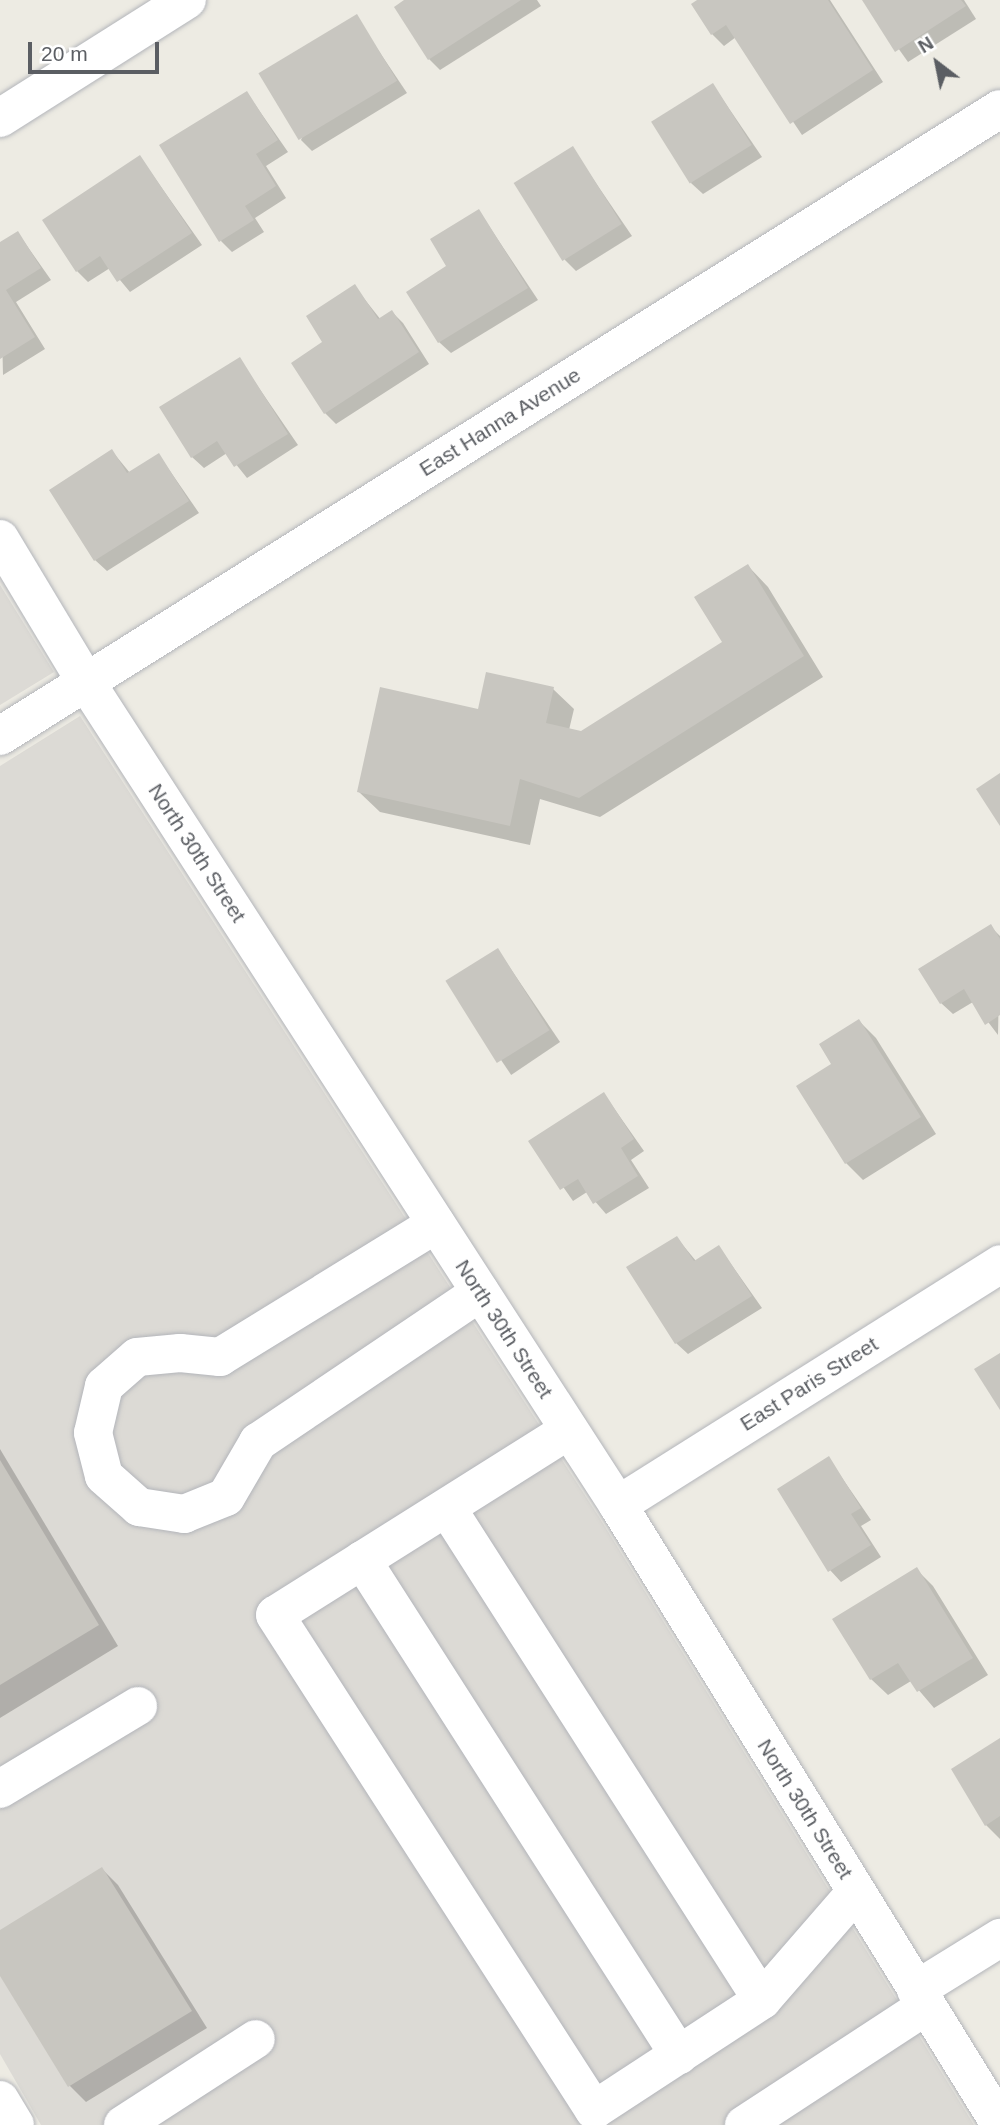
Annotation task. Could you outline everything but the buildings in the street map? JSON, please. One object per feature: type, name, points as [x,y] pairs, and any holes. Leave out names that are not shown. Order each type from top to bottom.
[{"type":"street","points":[[0,118],[187,0]]},
{"type":"street","name":"East Hanna Avenue","points":[[0,736],[1000,109]]},
{"type":"street","name":"North 30th Street","points":[[0,539],[86,682],[618,1505],[1000,2124]]},
{"type":"street","points":[[436,1224],[220,1357],[180,1353],[137,1357],[104,1386],[93,1433],[104,1476],[139,1507],[184,1514],[226,1497],[258,1442],[480,1292]]},
{"type":"street","name":"East Paris Street","points":[[618,1505],[1000,1264]]},
{"type":"street","points":[[569,1430],[275,1615],[594,2110],[762,2000],[856,1892]]},
{"type":"street","points":[[447,1508],[762,2000]]},
{"type":"street","points":[[362,1560],[678,2055]]},
{"type":"street","points":[[0,1789],[138,1706]]},
{"type":"street","points":[[744,2125],[1000,1938]]},
{"type":"street","points":[[123,2125],[256,2039]]},
{"type":"street","points":[[0,2100],[15,2125]]},
{"type":"shaded area","points":[[0,585],[54,672],[0,705]]},
{"type":"shaded area","points":[[80,716],[599,1517],[974,2125],[41,2125],[0,2054],[0,766]]}]
